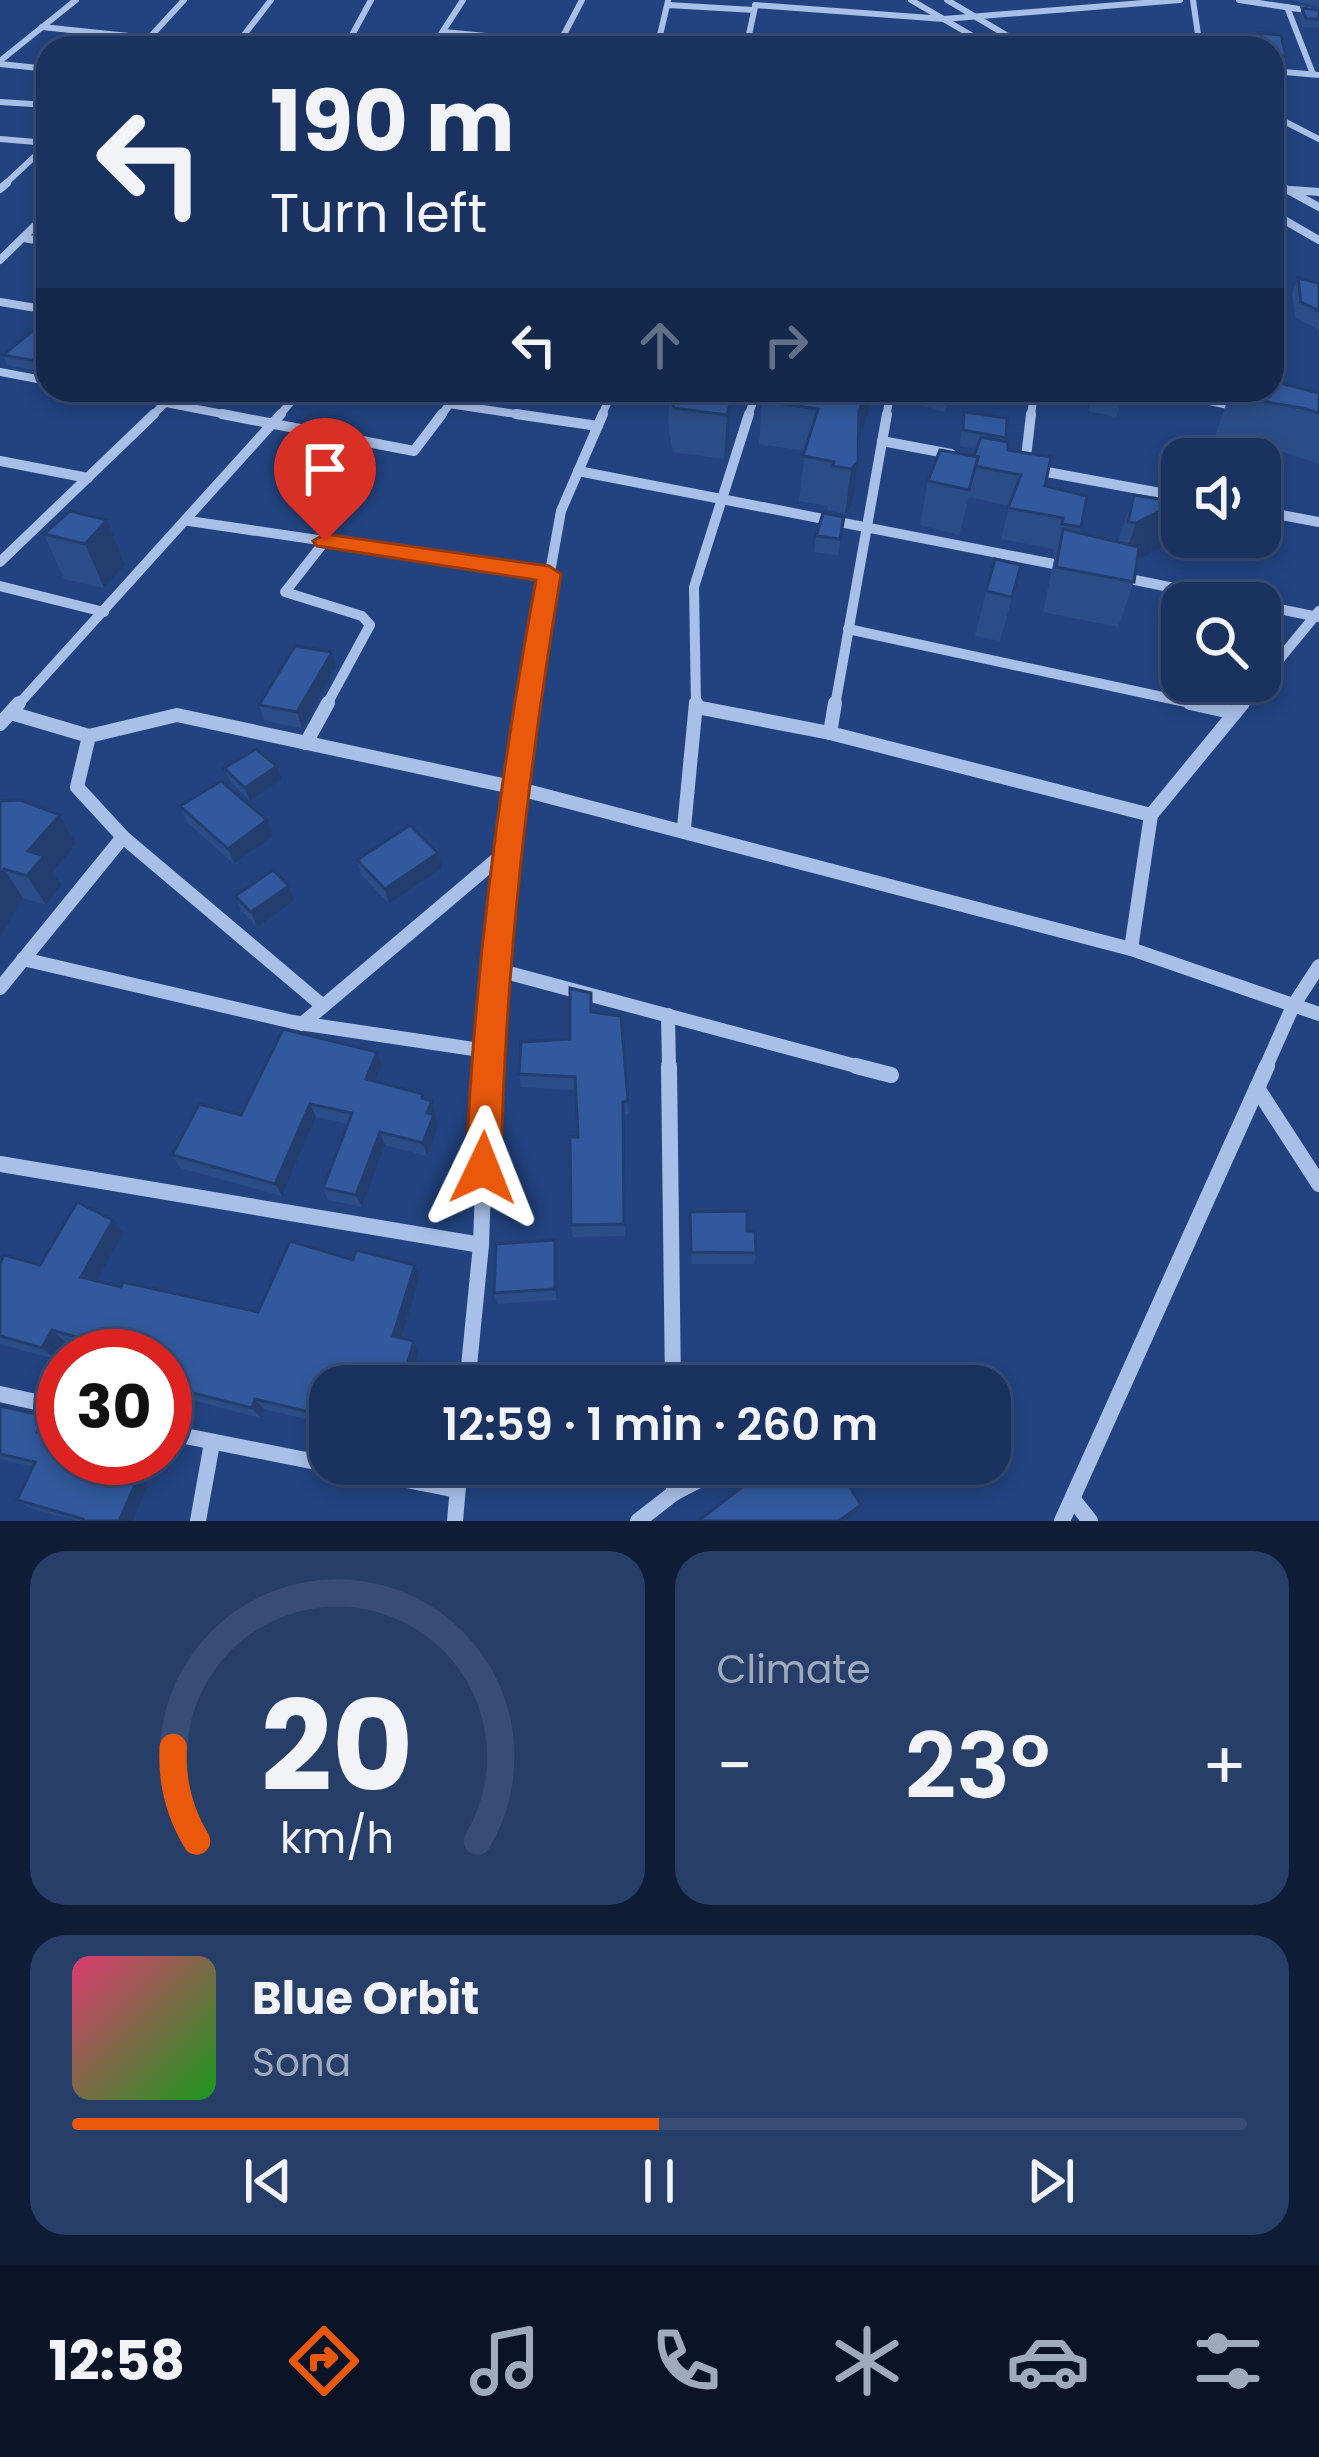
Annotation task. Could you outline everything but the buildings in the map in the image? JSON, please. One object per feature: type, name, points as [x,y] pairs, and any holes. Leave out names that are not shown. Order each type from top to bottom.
[{"type":"street","points":[[0,63],[76,0]]},
{"type":"street","points":[[150,36],[184,0]]},
{"type":"street","points":[[243,36],[271,0]]},
{"type":"street","points":[[352,36],[371,0]]},
{"type":"street","points":[[441,36],[464,0]]},
{"type":"street","points":[[563,36],[582,0]]},
{"type":"street","points":[[911,0],[973,36]]},
{"type":"street","points":[[947,0],[1008,36]]},
{"type":"street","points":[[660,36],[668,2],[944,19],[1180,0]]},
{"type":"street","points":[[1193,0],[1198,36]]},
{"type":"street","points":[[1239,0],[1319,12]]},
{"type":"street","points":[[1004,3],[1004,14]]},
{"type":"street","points":[[749,36],[755,5]]},
{"type":"street","points":[[1284,72],[1316,74],[1287,8]]},
{"type":"street","points":[[42,28],[137,36]]},
{"type":"street","points":[[444,32],[490,36]]},
{"type":"street","points":[[0,63],[36,68]]},
{"type":"street","points":[[0,101],[36,104]]},
{"type":"street","points":[[1284,121],[1319,139]]},
{"type":"street","points":[[0,140],[36,143]]},
{"type":"street","points":[[2,184],[36,154]]},
{"type":"street","points":[[1284,188],[1319,207]]},
{"type":"street","points":[[1288,190],[1319,191]]},
{"type":"street","points":[[1284,220],[1319,240]]},
{"type":"street","points":[[0,260],[36,225]]},
{"type":"street","points":[[23,238],[36,240]]},
{"type":"street","points":[[0,302],[36,308]]},
{"type":"street","points":[[0,372],[36,379]]},
{"type":"street","points":[[0,562],[166,402],[414,451],[449,404],[598,426]]},
{"type":"street","points":[[0,724],[189,521],[290,402]]},
{"type":"street","points":[[469,1365],[481,1246],[487,1051],[510,849],[512,787],[561,511],[608,402]]},
{"type":"street","points":[[684,828],[696,707],[694,587],[753,402]]},
{"type":"street","points":[[830,733],[889,402]]},
{"type":"street","points":[[1024,467],[1032,402]]},
{"type":"street","points":[[1230,402],[1255,411]]},
{"type":"street","points":[[881,441],[963,456]]},
{"type":"street","points":[[0,461],[88,478]]},
{"type":"street","points":[[1004,464],[1161,493]]},
{"type":"street","points":[[578,471],[1068,567]]},
{"type":"street","points":[[1281,515],[1319,522]]},
{"type":"street","points":[[189,521],[549,574]]},
{"type":"street","points":[[306,743],[370,625],[362,616],[285,592],[325,541]]},
{"type":"street","points":[[1113,576],[1161,586]]},
{"type":"street","points":[[0,586],[104,612]]},
{"type":"street","points":[[1281,609],[1318,615]]},
{"type":"street","points":[[1132,949],[1150,815],[1318,615]]},
{"type":"street","points":[[848,629],[1235,713]]},
{"type":"street","points":[[696,707],[830,733],[1150,815]]},
{"type":"street","points":[[11,712],[89,736],[177,715],[512,787],[684,828],[1132,949],[1319,1014]]},
{"type":"street","points":[[89,736],[76,787],[123,837],[323,1006]]},
{"type":"street","points":[[0,988],[123,837]]},
{"type":"street","points":[[302,1024],[510,849]]},
{"type":"street","points":[[23,958],[302,1024],[487,1051]]},
{"type":"street","points":[[1062,1521],[1075,1502],[1293,1006],[1319,966]]},
{"type":"street","points":[[498,970],[891,1075]]},
{"type":"street","points":[[668,1016],[673,1365]]},
{"type":"street","points":[[1257,1088],[1319,1184]]},
{"type":"street","points":[[0,1164],[481,1246]]},
{"type":"street","points":[[0,1394],[36,1402]]},
{"type":"street","points":[[192,1438],[457,1490]]},
{"type":"street","points":[[198,1521],[212,1443]]},
{"type":"street","points":[[455,1521],[458,1485]]},
{"type":"street","points":[[674,1485],[674,1493]]},
{"type":"street","points":[[638,1521],[689,1485]]},
{"type":"street","points":[[1075,1502],[1090,1521]]},
{"type":"route","points":[[325,541],[549,574],[512,787],[510,849],[487,1051],[483,1168]]}]
